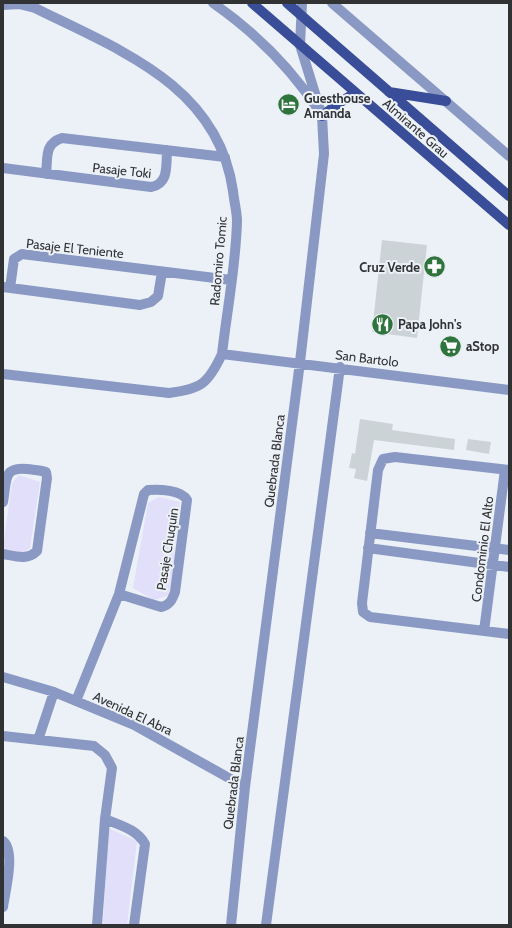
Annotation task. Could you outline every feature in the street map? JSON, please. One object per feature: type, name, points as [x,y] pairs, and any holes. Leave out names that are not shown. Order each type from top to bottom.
[{"type":"main road","name":"Almirante Grau","points":[[252,3],[509,225]]},
{"type":"main road","name":"Almirante Grau","points":[[287,3],[509,196]]},
{"type":"main road","points":[[389,92],[446,100]]},
{"type":"main road","points":[[322,116],[355,93]]},
{"type":"street","points":[[213,3],[239,21],[269,49],[310,98],[322,116]]},
{"type":"street","name":"Quebrada Blanca","points":[[231,925],[245,787],[300,362],[324,154],[322,116],[300,45],[302,3]]},
{"type":"street","points":[[332,3],[509,156]]},
{"type":"street","name":"Radomiro Tomic","points":[[3,4],[32,5],[134,57],[186,95],[210,124],[225,157],[231,176],[237,220],[222,354],[214,371],[202,384],[190,390],[169,393],[3,374]]},
{"type":"street","name":"Pasaje Toki","points":[[46,174],[48,147],[54,141],[62,138],[225,157]]},
{"type":"street","name":"Pasaje Toki","points":[[3,168],[151,187],[158,186],[164,180],[167,150]]},
{"type":"street","name":"Pasaje El Teniente","points":[[162,272],[158,296],[151,302],[140,305],[7,288],[14,259],[22,254],[231,280]]},
{"type":"street","name":"San Bartolo","points":[[222,354],[340,367],[509,390]]},
{"type":"street","points":[[266,925],[340,367]]},
{"type":"street","points":[[507,470],[395,456],[383,459],[378,470],[362,603],[363,612],[370,617],[509,634]]},
{"type":"street","points":[[3,502],[8,474],[11,469],[17,467],[46,472],[47,478],[37,551],[32,556],[26,558],[3,554]]},
{"type":"street","name":"Condominio El Alto","points":[[484,630],[507,470]]},
{"type":"street","name":"Pasaje Chuquin","points":[[76,701],[119,594],[144,494],[148,490],[153,490],[180,493],[185,496],[187,500],[175,592],[172,601],[161,607],[119,594]]},
{"type":"street","points":[[370,533],[509,550]]},
{"type":"street","points":[[368,548],[509,567]]},
{"type":"street","name":"Avenida El Abra","points":[[3,677],[54,692],[134,725],[245,787]]},
{"type":"street","points":[[38,740],[54,692]]},
{"type":"street","points":[[3,736],[94,746],[105,755],[112,768],[105,819],[97,925]]},
{"type":"street","points":[[105,819],[135,832],[141,837],[145,844],[134,925]]},
{"type":"street","points":[[3,842],[7,844],[10,853],[3,908]]},
{"type":"shaded area","points":[[19,475],[40,482],[30,548],[23,553],[3,548],[12,483]]},
{"type":"shaded area","points":[[159,497],[180,502],[171,586],[167,596],[154,600],[133,588],[148,503]]},
{"type":"shaded area","points":[[108,828],[137,841],[127,925],[103,925]]},
{"type":"building","points":[[382,240],[427,245],[417,338],[372,332]]},
{"type":"building","points":[[360,419],[393,424],[392,430],[455,439],[454,450],[374,440],[367,481],[354,478],[356,469],[349,468],[352,453],[355,454]]},
{"type":"building","points":[[468,439],[491,442],[489,454],[466,450]]},
{"type":"place","name":"Guesthouse Amanda","points":[[288,105]]},
{"type":"place","name":"Cruz Verde","points":[[435,267]]},
{"type":"place","name":"Papa John's","points":[[383,324]]},
{"type":"place","name":"aStop","points":[[451,346]]}]
